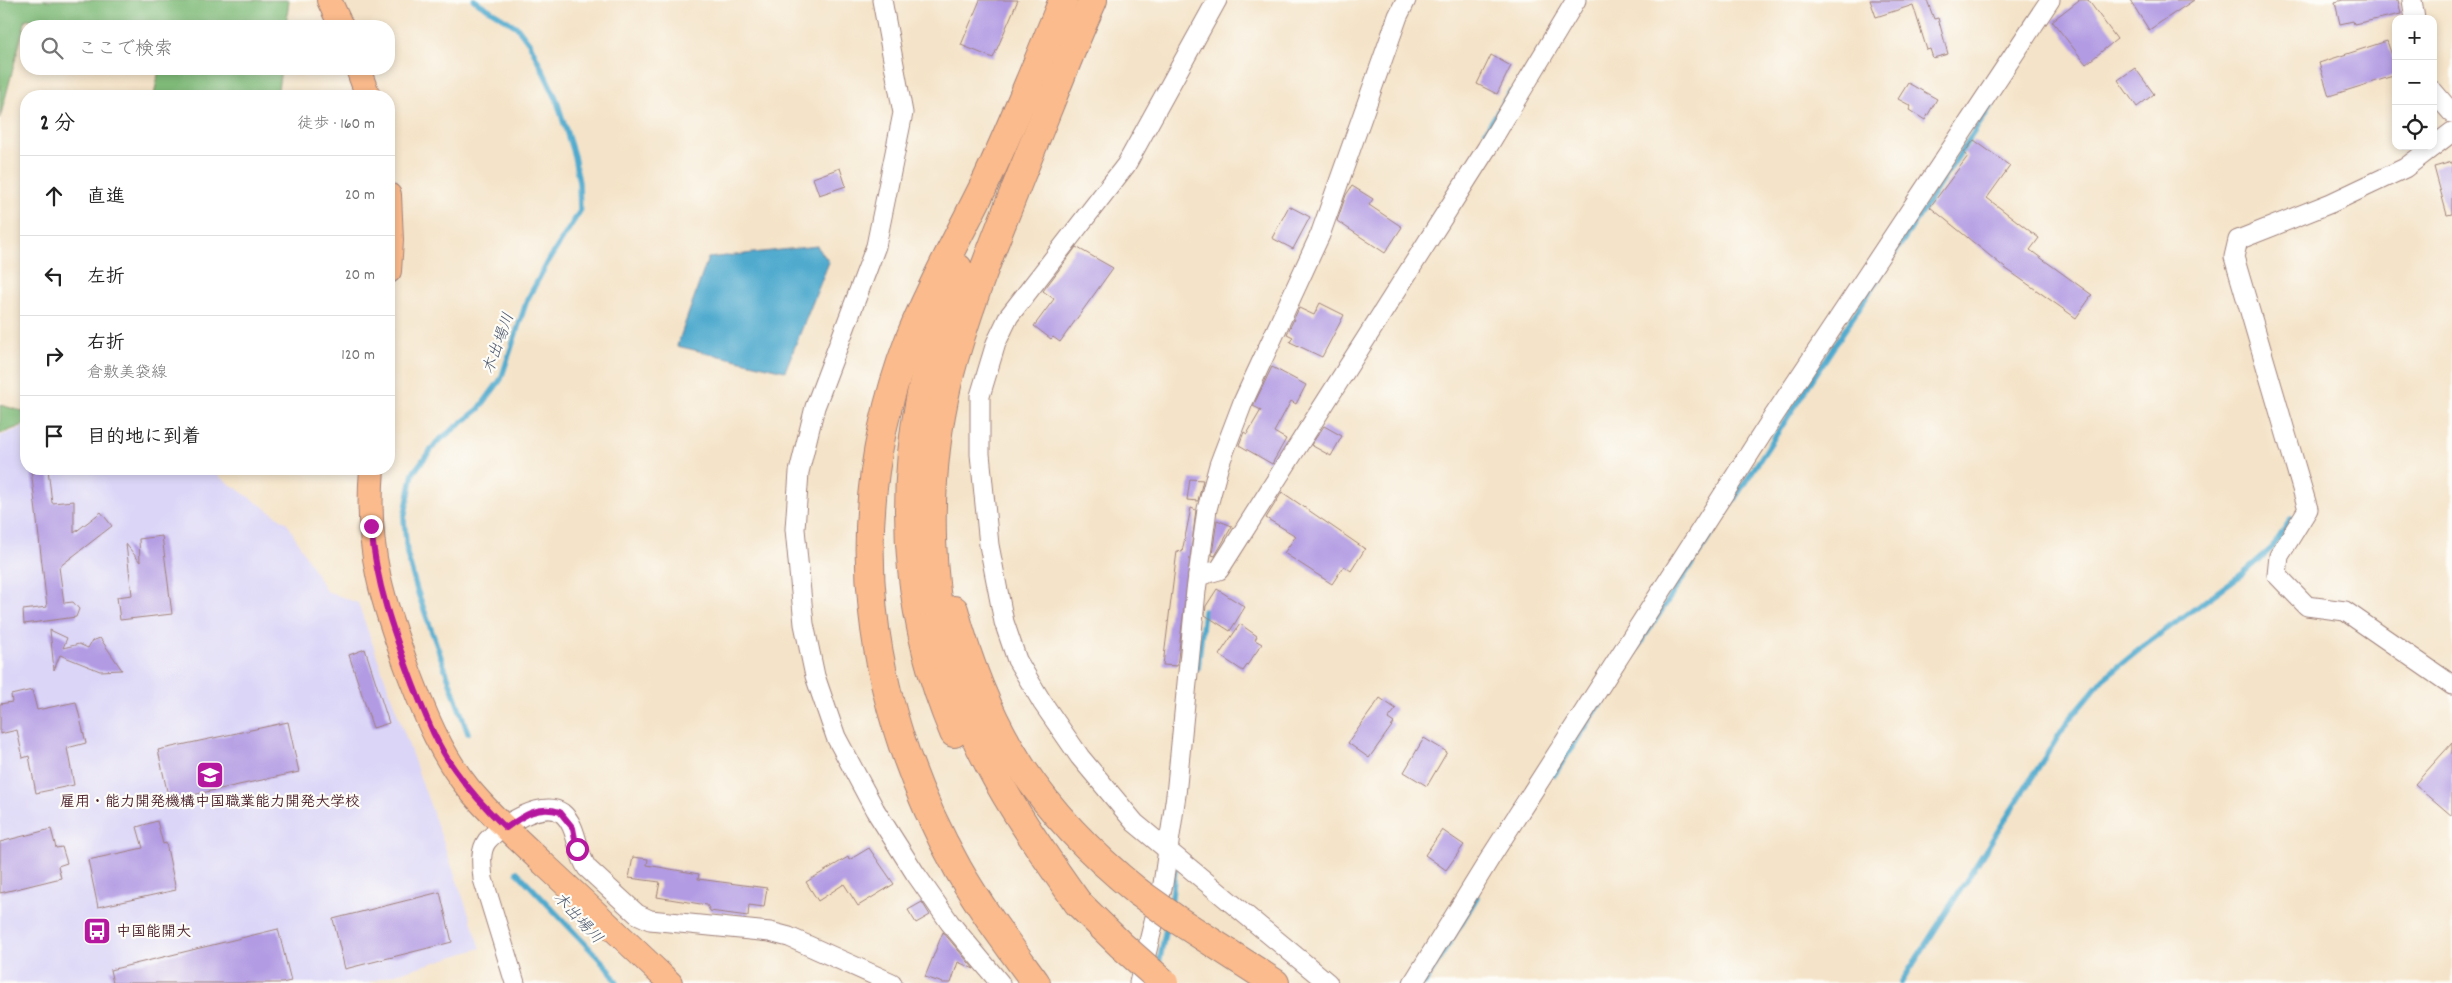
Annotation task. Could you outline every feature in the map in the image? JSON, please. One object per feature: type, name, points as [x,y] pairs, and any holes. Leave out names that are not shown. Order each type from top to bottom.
[{"type":"highway","points":[[1036,983],[986,914],[958,869],[932,819],[911,770],[894,722],[882,675],[874,629],[870,577],[870,528],[883,433],[909,340],[926,301],[989,174],[1063,0]]},
{"type":"highway","points":[[1078,903],[1013,808],[976,740],[963,706],[942,634],[932,560],[933,498],[940,422],[959,340],[988,259],[1092,0]]},
{"type":"highway","points":[[989,174],[938,330],[919,406],[909,482],[908,523],[914,591],[922,637],[932,674],[959,745],[976,779],[1000,816],[1028,853],[1078,903],[1164,983]]},
{"type":"highway","points":[[933,498],[941,554],[959,627],[983,697],[1020,767],[1069,830],[1098,859],[1138,892],[1176,919],[1275,983]]},
{"type":"main road","points":[[329,0],[338,20]]},
{"type":"main road","points":[[360,75],[366,90]]},
{"type":"main road","points":[[372,475],[371,526],[374,556],[388,619],[441,748],[468,788],[506,828],[670,983]]},
{"type":"street","points":[[882,0],[903,113],[876,246],[815,407],[798,472],[795,528],[804,624],[815,676],[836,737],[875,810],[915,873],[950,923],[1000,983]]},
{"type":"street","points":[[1217,0],[1126,165],[1009,316],[996,343],[980,396],[980,454],[989,545],[1004,622],[1017,660],[1042,702],[1080,757],[1135,823],[1173,857],[1328,983]]},
{"type":"street","points":[[1139,983],[1163,884],[1173,857],[1176,795],[1198,576],[1207,509],[1219,465],[1243,402],[1320,235],[1398,16],[1406,0]]},
{"type":"street","points":[[1198,576],[1219,570],[1487,148],[1576,0]]},
{"type":"street","points":[[1413,983],[1492,854],[1773,418],[2050,0]]},
{"type":"street","points":[[2412,0],[2414,15]]},
{"type":"street","points":[[2437,96],[2452,113]]},
{"type":"street","points":[[2452,132],[2405,168],[2331,203],[2238,240],[2234,257],[2308,508],[2279,556],[2277,575],[2308,606],[2345,611],[2452,685]]},
{"type":"street","points":[[515,983],[484,879],[481,861],[487,842],[527,813],[539,809],[560,812],[573,828],[577,849],[587,868],[637,914],[650,920],[779,935],[892,983]]},
{"type":"shaded area","name":"雇用・能力開発機構中国職業能力開発大学校","points":[[20,428],[20,475],[217,475],[287,523],[326,591],[358,603],[481,948],[366,983],[0,983],[0,436]]},
{"type":"green space","points":[[0,0],[289,0],[287,20],[20,20],[20,42],[0,118]]},
{"type":"green space","points":[[158,75],[280,75],[278,90],[155,90]]},
{"type":"green space","points":[[0,405],[20,410],[20,426],[0,434]]},
{"type":"water","points":[[817,246],[829,262],[785,371],[677,346],[708,258]]},
{"type":"building","points":[[980,0],[1018,0],[993,58],[961,45]]},
{"type":"building","points":[[1870,0],[1927,0],[1934,19],[1938,18],[1948,54],[1933,58],[1930,49],[1927,50],[1913,5],[1876,17]]},
{"type":"building","points":[[2079,0],[2088,0],[2117,39],[2086,64],[2052,21]]},
{"type":"building","points":[[2130,0],[2194,0],[2149,30]]},
{"type":"building","points":[[2343,0],[2398,0],[2401,14],[2354,24],[2353,21],[2340,24],[2335,2]]},
{"type":"building","points":[[2387,41],[2392,55],[2392,76],[2329,96],[2319,63]]},
{"type":"building","points":[[1491,55],[1511,66],[1497,94],[1477,84]]},
{"type":"building","points":[[2135,68],[2154,94],[2137,107],[2118,80]]},
{"type":"building","points":[[1908,83],[1937,99],[1925,120],[1909,110],[1911,106],[1898,99]]},
{"type":"building","points":[[1974,140],[2010,166],[1987,198],[2039,238],[2030,250],[2092,295],[2076,318],[2005,268],[1930,207],[1968,156],[1964,153]]},
{"type":"building","points":[[2452,162],[2452,214],[2447,215],[2434,167]]},
{"type":"building","points":[[840,168],[846,186],[819,195],[813,178]]},
{"type":"building","points":[[1352,186],[1373,199],[1369,205],[1402,227],[1385,253],[1337,221],[1346,195]]},
{"type":"building","points":[[1289,206],[1310,217],[1293,249],[1272,238]]},
{"type":"building","points":[[1076,247],[1113,268],[1060,342],[1053,337],[1051,339],[1034,326],[1054,299],[1043,291]]},
{"type":"building","points":[[1320,303],[1344,315],[1322,357],[1290,342],[1293,337],[1287,334],[1299,308],[1314,315]]},
{"type":"building","points":[[1272,367],[1306,385],[1296,404],[1291,401],[1274,432],[1286,439],[1272,464],[1239,445],[1244,432],[1247,434],[1261,410],[1253,406]]},
{"type":"building","points":[[1324,426],[1342,436],[1331,456],[1311,445]]},
{"type":"building","points":[[32,475],[49,475],[52,503],[74,501],[74,533],[101,512],[112,526],[59,567],[64,603],[73,602],[79,609],[76,617],[24,624],[23,610],[47,607]]},
{"type":"building","points":[[1190,479],[1203,480],[1198,501],[1187,500]]},
{"type":"building","points":[[1282,492],[1365,549],[1351,571],[1344,566],[1332,584],[1284,553],[1296,536],[1266,518]]},
{"type":"building","points":[[1191,508],[1196,510],[1177,666],[1163,665],[1177,551],[1182,552]]},
{"type":"building","points":[[1217,520],[1232,526],[1215,556],[1212,555]]},
{"type":"building","points":[[162,536],[172,614],[120,620],[117,597],[132,595],[126,544],[140,562],[139,539]]},
{"type":"building","points":[[1217,589],[1245,607],[1230,631],[1205,615],[1206,606]]},
{"type":"building","points":[[1240,624],[1257,636],[1255,640],[1262,644],[1243,671],[1219,655]]},
{"type":"building","points":[[50,630],[67,638],[63,648],[79,644],[88,648],[92,641],[100,638],[122,670],[100,671],[60,655],[54,670]]},
{"type":"building","points":[[365,649],[389,723],[373,728],[349,655]]},
{"type":"building","points":[[32,690],[37,710],[76,702],[86,743],[67,748],[74,785],[36,793],[29,756],[23,758],[17,730],[0,734],[0,704],[12,702],[11,695]]},
{"type":"building","points":[[1380,698],[1396,709],[1388,719],[1394,723],[1369,758],[1348,743]]},
{"type":"building","points":[[288,722],[299,772],[169,800],[158,750]]},
{"type":"building","points":[[1424,738],[1447,752],[1427,786],[1404,772]]},
{"type":"building","points":[[2452,743],[2452,816],[2415,784]]},
{"type":"building","points":[[157,821],[163,844],[166,843],[176,890],[98,907],[88,860],[143,848],[137,827]]},
{"type":"building","points":[[51,829],[56,848],[62,847],[67,863],[58,866],[61,878],[0,893],[0,842]]},
{"type":"building","points":[[1442,830],[1464,845],[1446,870],[1425,855]]},
{"type":"building","points":[[869,848],[894,884],[858,906],[844,884],[818,901],[806,882],[848,857],[849,860]]},
{"type":"building","points":[[633,857],[648,859],[647,865],[699,874],[698,879],[767,888],[764,907],[749,905],[748,916],[710,911],[707,905],[657,897],[660,882],[629,878]]},
{"type":"building","points":[[440,892],[452,942],[345,969],[333,919]]},
{"type":"building","points":[[922,902],[930,915],[916,923],[908,910]]},
{"type":"building","points":[[278,929],[291,981],[282,983],[113,983],[110,970]]},
{"type":"building","points":[[943,932],[974,969],[958,962],[951,983],[943,983],[925,977]]},
{"type":"waterway","name":"木出場川","points":[[468,733],[417,590],[407,554],[404,519],[413,473],[437,442],[479,409],[501,379],[527,300],[549,260],[580,211],[579,183],[574,156],[556,98],[530,44],[517,27],[474,0]]},
{"type":"waterway","points":[[1554,775],[2023,57]]},
{"type":"waterway","points":[[1486,131],[1510,92]]},
{"type":"waterway","points":[[1901,983],[2068,721],[2103,679],[2145,645],[2242,574],[2273,547],[2291,519]]},
{"type":"waterway","points":[[1198,668],[1204,611]]},
{"type":"waterway","points":[[1171,906],[1176,861]]},
{"type":"waterway","name":"木出場川","points":[[517,872],[609,969],[617,983]]},
{"type":"waterway","points":[[1425,983],[1477,897]]},
{"type":"waterway","points":[[1158,968],[1167,923]]},
{"type":"place","name":"雇用・能力開発機構中国職業能力開発大学校","points":[[210,775]]},
{"type":"place","name":"中国能開大","points":[[97,931]]},
{"type":"route","points":[[371,526],[380,589],[388,619],[432,730],[454,769],[484,807],[506,828],[527,813],[539,809],[550,809],[560,812],[568,819],[573,828],[577,849]]}]
